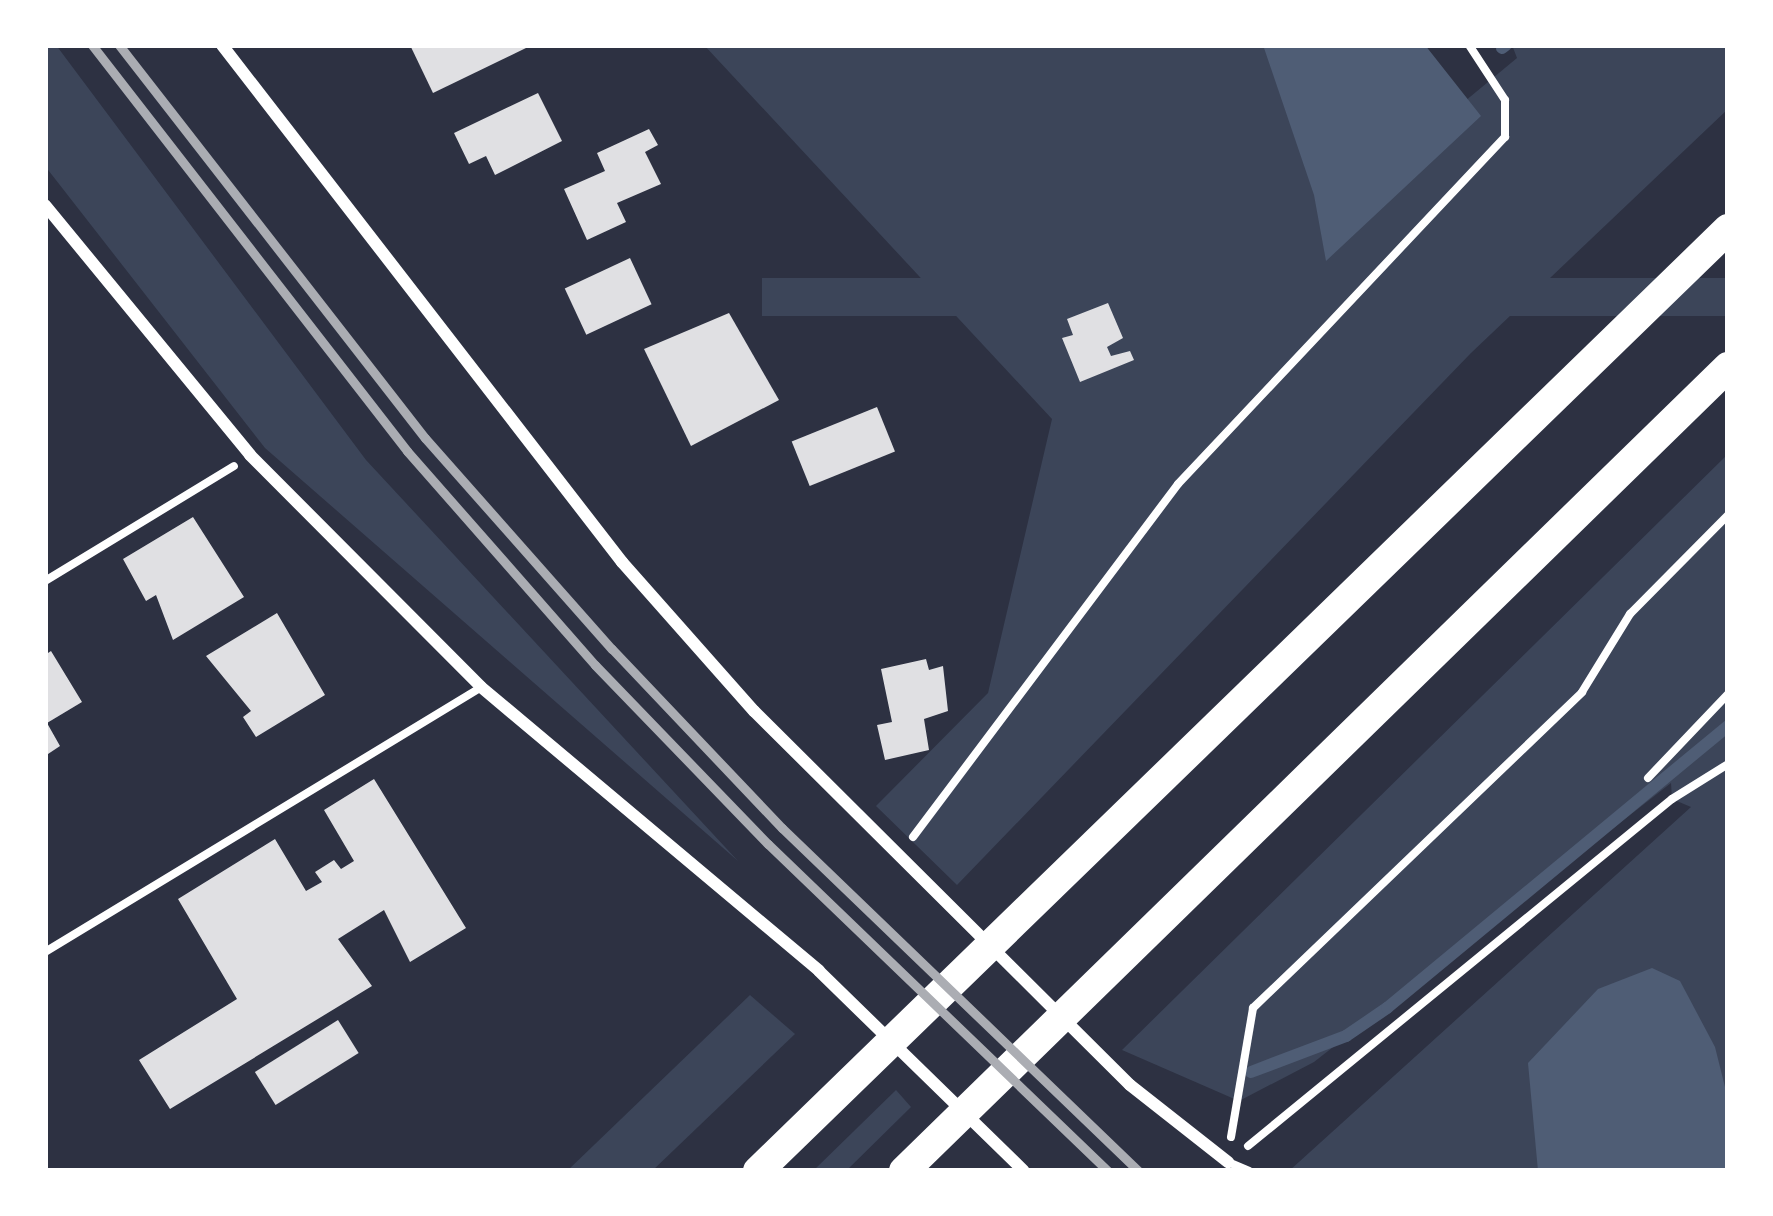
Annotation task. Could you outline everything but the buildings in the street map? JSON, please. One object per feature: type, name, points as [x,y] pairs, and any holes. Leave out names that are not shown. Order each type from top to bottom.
[{"type":"highway","points":[[758,1171],[1728,229]]},
{"type":"highway","points":[[904,1171],[1728,368]]},
{"type":"street","points":[[222,45],[622,562],[899,858],[1130,1084],[1228,1162]]},
{"type":"street","points":[[45,205],[250,454],[482,687],[818,970],[1024,1171]]},
{"type":"lane","points":[[45,952],[482,687]]},
{"type":"lane","points":[[1228,1162],[1249,1171]]},
{"type":"path","points":[[899,858],[993,721],[1178,484],[1505,137],[1504,100],[1469,45]]},
{"type":"path","points":[[45,580],[250,454]]},
{"type":"path","points":[[1228,1162],[1252,1008],[1582,692],[1630,614],[1728,515]]},
{"type":"path","points":[[1648,778],[1728,694]]},
{"type":"path","points":[[1228,1162],[1672,799],[1728,764]]},
{"type":"shaded area","points":[[45,45],[56,45],[366,460],[738,861],[265,448],[45,166]]},
{"type":"shaded area","points":[[704,45],[1270,45],[1342,203],[1517,58],[1512,45],[1728,45],[1728,109],[1471,353],[957,885],[876,806],[988,693],[1052,419]]},
{"type":"shaded area","points":[[1263,45],[1425,45],[1481,116],[1326,261],[1314,195]]},
{"type":"shaded area","points":[[762,278],[1728,278],[1728,316],[762,316]]},
{"type":"shaded area","points":[[1728,454],[1728,1171],[1289,1171],[1691,807],[1672,799],[1671,783],[1314,1062],[1239,1101],[1122,1050]]},
{"type":"shaded area","points":[[1652,968],[1680,981],[1715,1047],[1728,1099],[1728,1171],[1538,1171],[1528,1063],[1598,989]]},
{"type":"shaded area","points":[[750,995],[795,1034],[652,1171],[567,1171]]},
{"type":"shaded area","points":[[896,1090],[911,1107],[846,1171],[813,1171]]},
{"type":"waterway","points":[[1502,48],[1506,45]]},
{"type":"waterway","points":[[1251,1072],[1346,1036],[1387,1008],[1728,726]]},
{"type":"railway","points":[[92,45],[407,451],[595,665],[768,844],[1108,1171]]},
{"type":"railway","points":[[119,45],[425,438],[612,649],[782,828],[1139,1171]]}]
